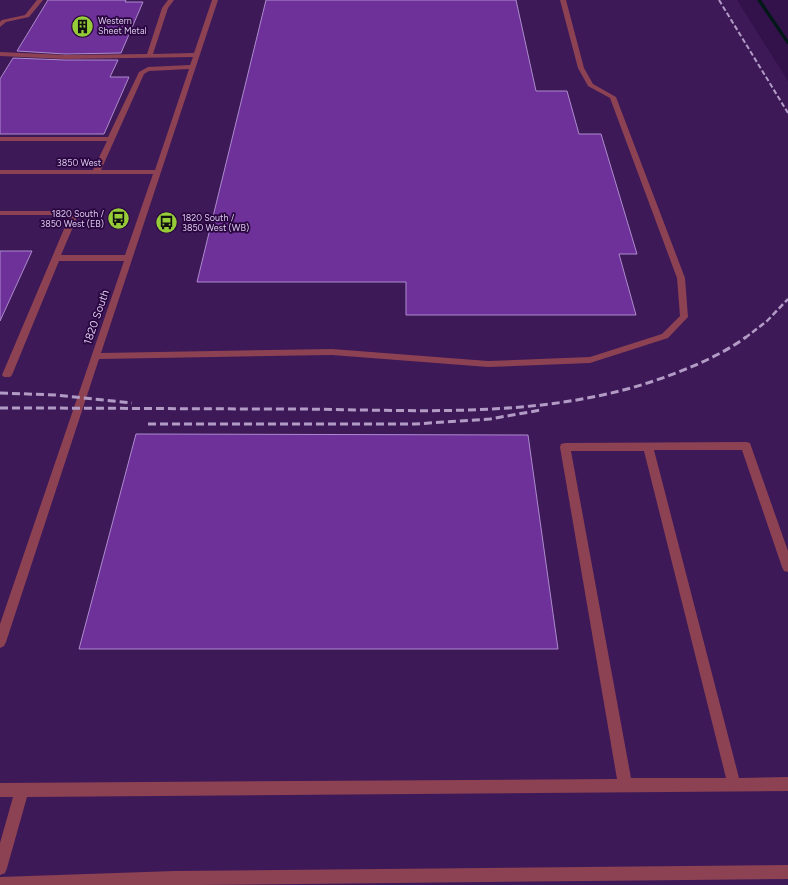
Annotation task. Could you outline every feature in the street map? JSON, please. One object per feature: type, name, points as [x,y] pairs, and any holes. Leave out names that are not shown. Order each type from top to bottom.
[{"type":"street","points":[[0,25],[4,21],[27,16],[40,0]]},
{"type":"street","points":[[149,56],[165,8],[171,0]]},
{"type":"street","name":"1820 South","points":[[0,642],[215,0]]},
{"type":"street","points":[[96,356],[332,352],[488,364],[590,360],[665,336],[684,316],[681,278],[613,97],[590,85],[581,68],[563,0]]},
{"type":"street","points":[[0,54],[65,57],[197,55]]},
{"type":"street","points":[[96,172],[141,73],[148,69],[193,67]]},
{"type":"street","points":[[0,139],[111,139]]},
{"type":"street","name":"3850 West","points":[[0,172],[158,172]]},
{"type":"street","points":[[0,213],[75,213],[7,375]]},
{"type":"street","points":[[57,258],[129,258]]},
{"type":"street","points":[[648,446],[734,784]]},
{"type":"street","points":[[625,785],[565,447],[746,446],[788,567]]},
{"type":"street","points":[[0,790],[788,784]]},
{"type":"street","points":[[0,868],[22,790]]},
{"type":"street","points":[[0,884],[788,872]]},
{"type":"shaded area","points":[[0,0],[737,0],[788,81],[788,885],[0,885]]},
{"type":"building","name":"Western Sheet Metal","points":[[48,0],[126,0],[125,2],[143,2],[121,53],[65,54],[17,51]]},
{"type":"building","points":[[266,0],[516,0],[536,91],[567,91],[579,134],[601,134],[637,254],[619,254],[636,315],[406,315],[406,282],[197,282]]},
{"type":"building","points":[[13,58],[118,60],[110,77],[129,77],[104,134],[0,134],[0,79]]},
{"type":"building","points":[[0,251],[32,251],[0,321]]},
{"type":"building","points":[[136,434],[528,435],[558,649],[79,649]]},
{"type":"waterway","points":[[759,0],[788,43]]},
{"type":"railway","points":[[719,0],[788,113]]},
{"type":"railway","points":[[745,338],[767,321],[788,299]]},
{"type":"railway","points":[[0,408],[438,411],[531,406],[577,400],[623,390],[668,376],[708,359],[728,349],[746,337]]},
{"type":"railway","points":[[0,393],[55,395],[132,403]]},
{"type":"railway","points":[[148,424],[415,424],[490,419],[541,410]]},
{"type":"place","name":"Western Sheet Metal","points":[[82,26]]},
{"type":"place","name":"1820 South / 3850 West (EB)","points":[[119,219]]},
{"type":"place","name":"1820 South / 3850 West (WB)","points":[[166,223]]}]
